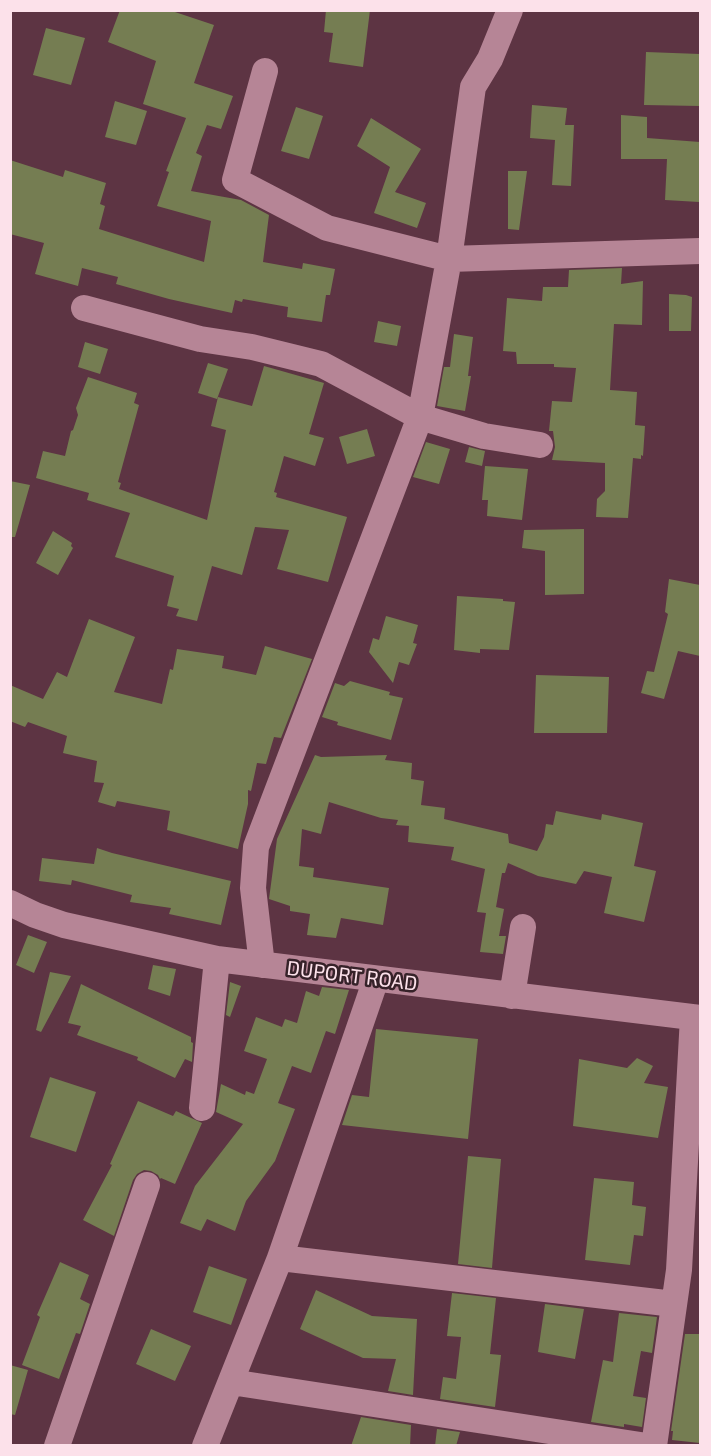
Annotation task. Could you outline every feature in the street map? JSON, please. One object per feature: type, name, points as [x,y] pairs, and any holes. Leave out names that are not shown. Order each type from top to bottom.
[{"type":"street","points":[[262,965],[253,888],[256,847],[420,417],[449,259],[473,87],[490,59],[510,10]]},
{"type":"street","points":[[265,71],[235,180],[327,228],[449,259],[700,250]]},
{"type":"street","points":[[84,308],[200,339],[252,346],[321,364],[420,417],[484,436],[540,445]]},
{"type":"street","name":"DUPORT ROAD","points":[[10,903],[34,915],[64,925],[217,960],[697,1017]]},
{"type":"street","points":[[512,996],[523,927]]},
{"type":"street","points":[[202,1108],[217,960]]},
{"type":"street","points":[[205,1446],[280,1258],[376,979]]},
{"type":"street","points":[[654,1446],[680,1270],[697,1017]]},
{"type":"street","points":[[57,1446],[147,1185]]},
{"type":"street","points":[[280,1258],[674,1305]]},
{"type":"street","points":[[231,1382],[647,1446]]},
{"type":"building","points":[[120,10],[169,10],[214,25],[194,83],[233,96],[221,129],[207,125],[196,153],[202,156],[191,191],[241,200],[269,215],[263,262],[302,269],[303,263],[335,269],[330,295],[326,295],[322,322],[287,317],[288,307],[243,299],[242,302],[235,300],[232,313],[169,299],[116,284],[118,277],[82,268],[78,286],[35,274],[44,243],[10,234],[10,160],[63,177],[65,170],[106,183],[100,204],[105,206],[99,229],[204,262],[211,221],[157,206],[169,172],[166,171],[186,118],[143,104],[156,61],[108,42]]},
{"type":"building","points":[[326,10],[370,10],[363,67],[329,62],[333,33],[324,32]]},
{"type":"building","points":[[46,28],[85,38],[71,85],[33,75]]},
{"type":"building","points":[[646,52],[700,54],[700,106],[644,105]]},
{"type":"building","points":[[115,101],[147,111],[136,145],[105,137]]},
{"type":"building","points":[[532,105],[567,108],[565,125],[574,125],[571,186],[552,185],[555,140],[530,138]]},
{"type":"building","points":[[296,107],[323,116],[309,159],[281,151]]},
{"type":"building","points":[[621,115],[647,117],[647,138],[700,142],[699,202],[665,200],[667,159],[621,159]]},
{"type":"building","points":[[371,118],[421,149],[395,192],[426,203],[417,228],[374,213],[390,167],[357,146]]},
{"type":"building","points":[[508,171],[527,171],[519,230],[508,229]]},
{"type":"building","points":[[622,268],[621,284],[643,281],[642,325],[614,324],[610,390],[637,392],[635,425],[645,426],[643,456],[641,455],[641,459],[633,458],[628,518],[596,517],[597,499],[605,491],[605,463],[552,460],[555,447],[553,431],[549,431],[552,401],[572,402],[576,368],[554,367],[554,364],[517,364],[516,352],[503,351],[507,298],[542,301],[543,287],[568,287],[569,270]]},
{"type":"building","points":[[669,294],[692,297],[691,331],[669,331]]},
{"type":"building","points":[[378,321],[401,326],[397,346],[374,342]]},
{"type":"building","points":[[454,334],[473,337],[468,376],[471,376],[465,411],[437,406],[444,367],[450,367]]},
{"type":"building","points":[[85,342],[108,349],[100,374],[78,367]]},
{"type":"building","points":[[208,363],[228,369],[217,399],[198,393]]},
{"type":"building","points":[[264,366],[324,383],[309,434],[324,438],[315,466],[284,456],[274,492],[277,493],[276,497],[347,517],[328,582],[277,569],[289,530],[255,527],[242,575],[212,566],[197,621],[176,616],[179,609],[167,606],[174,576],[115,557],[130,513],[87,500],[89,493],[36,478],[43,451],[65,456],[71,431],[78,415],[76,408],[88,377],[137,393],[134,403],[139,405],[118,482],[121,483],[119,489],[207,520],[226,430],[211,426],[218,397],[252,406]]},
{"type":"building","points":[[367,429],[375,456],[347,464],[339,437]]},
{"type":"building","points":[[426,442],[450,449],[439,484],[413,477]]},
{"type":"building","points":[[469,447],[485,451],[482,466],[465,462]]},
{"type":"building","points":[[485,466],[528,469],[522,520],[487,516],[488,500],[482,500]]},
{"type":"building","points":[[10,481],[30,485],[15,537],[10,537]]},
{"type":"building","points":[[584,529],[584,594],[545,595],[545,551],[522,548],[524,530]]},
{"type":"building","points":[[53,531],[72,543],[73,548],[58,575],[36,563]]},
{"type":"building","points":[[669,579],[700,585],[700,656],[678,651],[664,699],[641,693],[647,671],[654,672],[668,614],[665,612]]},
{"type":"building","points":[[457,596],[515,602],[509,650],[480,649],[480,653],[454,650]]},
{"type":"building","points":[[386,616],[418,625],[413,643],[417,644],[409,665],[399,662],[393,683],[369,652],[373,638],[379,640]]},
{"type":"building","points":[[89,619],[135,637],[114,692],[162,704],[177,649],[224,656],[222,668],[256,675],[265,646],[312,659],[281,738],[274,737],[266,764],[257,763],[251,791],[248,790],[248,804],[238,849],[167,830],[170,811],[117,801],[115,807],[98,802],[104,783],[94,782],[97,761],[63,753],[67,736],[28,722],[25,727],[10,721],[10,685],[43,699],[57,672],[67,677]]},
{"type":"building","points":[[536,675],[609,677],[607,733],[534,733]]},
{"type":"building","points":[[350,681],[403,698],[391,740],[337,725],[338,722],[322,717],[335,683],[344,686]]},
{"type":"building","points":[[315,755],[321,757],[387,755],[385,760],[412,763],[411,779],[424,781],[421,805],[445,808],[444,819],[508,834],[509,843],[537,851],[544,837],[546,824],[553,825],[556,811],[601,820],[602,814],[643,823],[634,866],[656,871],[644,922],[604,913],[612,877],[584,871],[576,884],[538,876],[508,863],[505,873],[502,873],[496,907],[504,909],[499,936],[506,936],[503,954],[480,952],[486,913],[477,912],[485,869],[451,860],[454,847],[408,842],[409,826],[396,825],[398,820],[381,818],[329,802],[321,834],[302,829],[299,866],[314,868],[313,877],[389,888],[383,925],[341,918],[336,938],[307,935],[310,914],[290,911],[290,906],[269,899],[277,839]]},
{"type":"building","points":[[97,848],[231,881],[221,925],[169,914],[171,908],[130,902],[132,895],[72,880],[71,885],[39,881],[42,858],[94,864]]},
{"type":"building","points":[[28,935],[47,942],[34,973],[16,965]]},
{"type":"building","points":[[153,965],[176,969],[170,996],[148,989]]},
{"type":"building","points":[[50,972],[71,976],[41,1032],[36,1030]]},
{"type":"building","points":[[230,982],[241,986],[230,1017],[226,1015]]},
{"type":"building","points":[[81,984],[191,1037],[192,1062],[185,1059],[175,1078],[137,1060],[138,1057],[77,1035],[81,1026],[68,1023]]},
{"type":"building","points":[[322,987],[349,990],[335,1034],[326,1031],[311,1073],[292,1066],[278,1103],[295,1109],[275,1161],[246,1201],[235,1231],[207,1219],[201,1231],[180,1223],[195,1186],[243,1124],[216,1112],[221,1084],[245,1095],[246,1091],[254,1094],[267,1059],[244,1051],[256,1017],[282,1027],[285,1019],[297,1023],[306,991],[319,996]]},
{"type":"building","points":[[376,1029],[478,1039],[468,1139],[342,1125],[352,1095],[369,1097]]},
{"type":"building","points":[[637,1058],[653,1066],[644,1083],[668,1087],[658,1138],[573,1126],[579,1059],[627,1068]]},
{"type":"building","points":[[50,1077],[96,1092],[76,1152],[30,1137]]},
{"type":"building","points":[[138,1101],[173,1116],[176,1111],[202,1123],[175,1184],[160,1179],[151,1171],[144,1170],[137,1174],[114,1236],[83,1220],[112,1165],[110,1164]]},
{"type":"building","points":[[468,1156],[501,1159],[492,1268],[458,1264]]},
{"type":"building","points":[[594,1178],[634,1182],[632,1205],[646,1207],[643,1236],[634,1235],[630,1265],[585,1260]]},
{"type":"building","points":[[60,1262],[89,1275],[80,1299],[90,1304],[80,1334],[76,1333],[59,1379],[22,1365],[40,1317],[37,1315]]},
{"type":"building","points":[[209,1266],[247,1279],[231,1325],[193,1312]]},
{"type":"building","points":[[316,1290],[372,1316],[417,1319],[413,1395],[388,1391],[396,1359],[363,1358],[300,1329]]},
{"type":"building","points":[[452,1293],[496,1298],[490,1354],[501,1355],[495,1407],[440,1399],[443,1377],[456,1379],[461,1337],[447,1336]]},
{"type":"building","points":[[545,1304],[584,1309],[575,1359],[538,1352]]},
{"type":"building","points":[[619,1313],[657,1317],[652,1353],[641,1351],[633,1396],[646,1398],[642,1427],[591,1422],[603,1360],[613,1362]]},
{"type":"building","points":[[151,1329],[191,1346],[175,1381],[136,1364]]},
{"type":"building","points":[[685,1334],[700,1334],[700,1443],[672,1440],[673,1431],[671,1431]]},
{"type":"building","points":[[10,1365],[28,1370],[15,1415],[10,1414]]},
{"type":"building","points":[[361,1417],[411,1425],[410,1446],[351,1446]]},
{"type":"building","points":[[437,1429],[460,1432],[456,1446],[435,1446]]}]
